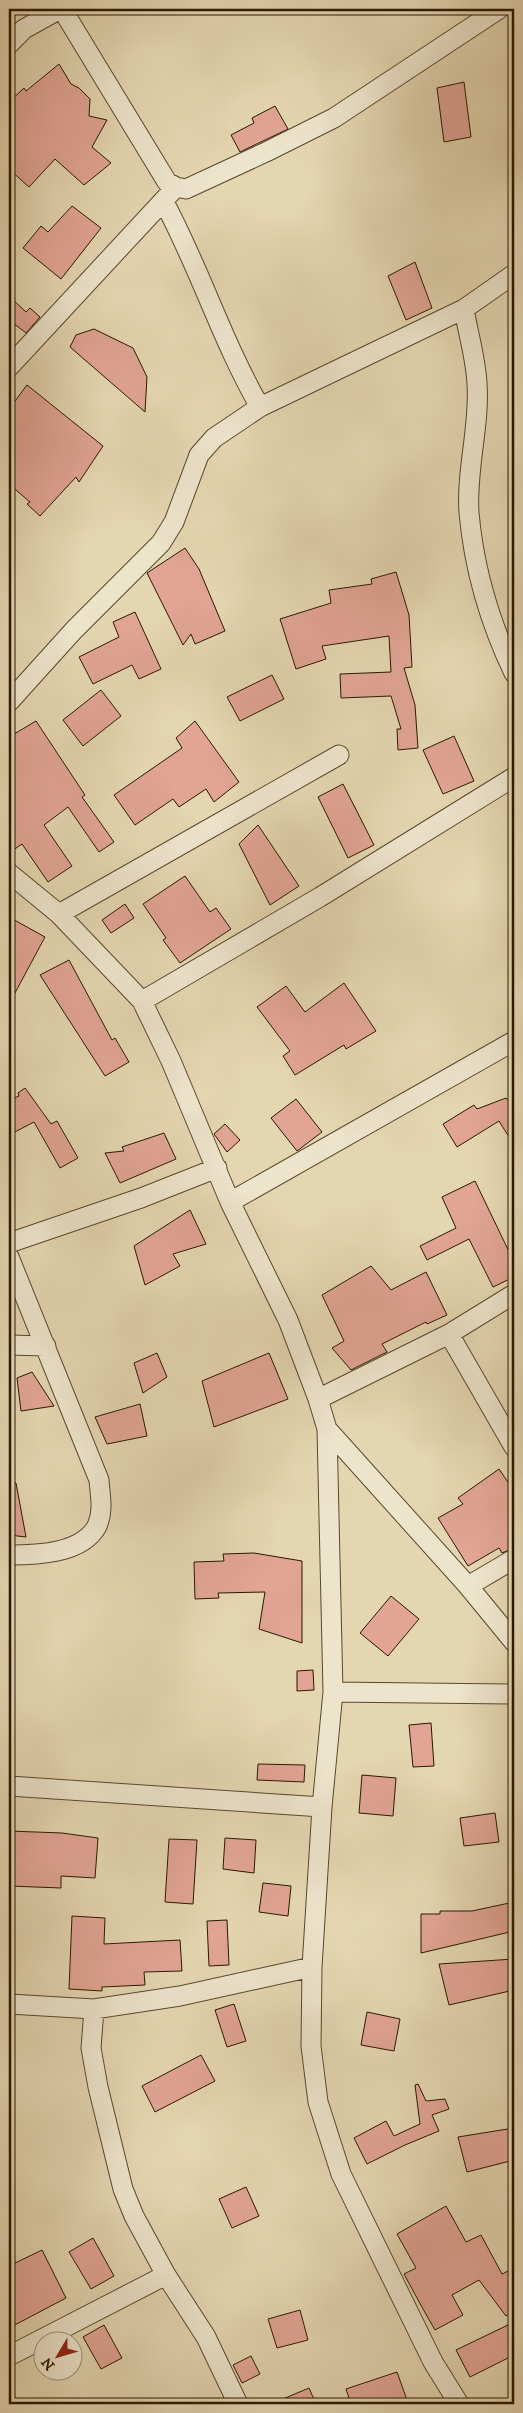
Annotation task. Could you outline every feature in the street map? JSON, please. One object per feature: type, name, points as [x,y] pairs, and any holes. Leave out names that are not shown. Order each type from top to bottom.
[{"type":"street","points":[[9,44],[24,29],[61,9],[166,182],[186,189],[334,118],[499,9]]},
{"type":"street","points":[[9,367],[176,187]]},
{"type":"street","points":[[164,202],[180,233],[239,371],[260,406]]},
{"type":"street","points":[[9,702],[74,630],[161,543],[174,522],[199,455],[214,438],[260,406],[464,309],[514,274]]},
{"type":"street","points":[[464,309],[477,384],[469,510],[474,557],[497,634],[514,672]]},
{"type":"street","points":[[59,914],[339,754]]},
{"type":"street","points":[[142,1001],[320,897],[514,777]]},
{"type":"street","points":[[9,873],[59,914],[142,1001],[171,1061],[230,1202],[288,1320],[318,1399],[327,1429],[333,1692],[322,1807],[312,1966],[311,2046],[318,2102],[341,2174],[433,2362],[460,2404]]},
{"type":"street","points":[[230,1202],[514,1041]]},
{"type":"street","points":[[9,1243],[141,1198],[217,1168]]},
{"type":"street","points":[[9,1257],[99,1480],[101,1508],[96,1526],[82,1542],[36,1555],[9,1555]]},
{"type":"street","points":[[318,1399],[449,1334],[514,1294]]},
{"type":"street","points":[[449,1334],[514,1446]]},
{"type":"street","points":[[9,1346],[46,1346]]},
{"type":"street","points":[[327,1429],[468,1586],[514,1642]]},
{"type":"street","points":[[468,1586],[514,1559]]},
{"type":"street","points":[[333,1692],[514,1694]]},
{"type":"street","points":[[9,1786],[322,1807]]},
{"type":"street","points":[[9,2004],[94,2009],[180,1996],[312,1966]]},
{"type":"street","points":[[94,2009],[91,2048],[98,2086],[123,2189],[134,2216],[166,2275],[206,2337],[238,2404]]},
{"type":"street","points":[[9,2356],[166,2275]]},
{"type":"building","points":[[59,64],[71,84],[79,88],[90,99],[89,116],[107,120],[92,147],[111,163],[84,185],[55,159],[29,187],[9,169],[9,102],[24,88],[26,91]]},
{"type":"building","points":[[464,82],[471,137],[444,142],[437,88]]},
{"type":"building","points":[[275,106],[288,129],[240,152],[231,135],[254,123],[252,118]]},
{"type":"building","points":[[72,206],[101,228],[61,279],[23,248],[41,226],[48,232]]},
{"type":"building","points":[[415,262],[432,308],[406,320],[388,276]]},
{"type":"building","points":[[9,296],[26,312],[30,308],[40,317],[26,333],[9,320]]},
{"type":"building","points":[[94,329],[133,348],[147,377],[145,412],[70,347],[76,335]]},
{"type":"building","points":[[27,385],[103,446],[79,482],[76,477],[40,516],[27,504],[30,502],[9,484],[9,409]]},
{"type":"building","points":[[185,548],[199,569],[225,631],[195,644],[191,634],[183,645],[147,573]]},
{"type":"building","points":[[396,572],[409,615],[412,667],[404,668],[415,705],[418,748],[398,750],[397,729],[401,729],[391,696],[341,698],[340,674],[391,672],[389,636],[322,646],[326,659],[296,669],[280,619],[331,603],[329,590],[372,584],[371,579]]},
{"type":"building","points":[[135,612],[161,669],[139,679],[132,665],[93,684],[79,657],[119,637],[113,622]]},
{"type":"building","points":[[272,675],[284,699],[240,721],[227,697]]},
{"type":"building","points":[[101,690],[121,716],[83,746],[63,720]]},
{"type":"building","points":[[36,721],[85,795],[82,797],[114,842],[99,852],[68,807],[44,825],[72,866],[48,882],[22,844],[9,853],[9,737]]},
{"type":"building","points":[[195,721],[239,782],[214,802],[206,789],[179,807],[173,799],[135,825],[114,795],[182,748],[176,738]]},
{"type":"building","points":[[454,736],[474,781],[443,794],[423,750]]},
{"type":"building","points":[[343,784],[374,845],[348,858],[318,797]]},
{"type":"building","points":[[258,825],[299,886],[270,905],[239,844]]},
{"type":"building","points":[[185,876],[210,912],[216,908],[231,929],[180,963],[163,940],[166,938],[143,904]]},
{"type":"building","points":[[125,904],[134,918],[111,933],[102,920]]},
{"type":"building","points":[[9,917],[45,937],[9,1004]]},
{"type":"building","points":[[69,960],[112,1040],[115,1038],[129,1062],[105,1076],[40,975]]},
{"type":"building","points":[[344,983],[376,1031],[346,1049],[344,1045],[295,1075],[283,1056],[290,1051],[257,1007],[286,986],[305,1012]]},
{"type":"building","points":[[25,1088],[51,1124],[57,1121],[78,1158],[60,1168],[34,1122],[9,1135],[9,1100],[19,1096],[18,1093]]},
{"type":"building","points":[[506,1098],[514,1107],[514,1145],[499,1121],[457,1147],[443,1124],[474,1105],[477,1109]]},
{"type":"building","points":[[296,1099],[322,1132],[297,1151],[271,1118]]},
{"type":"building","points":[[225,1124],[240,1140],[227,1152],[214,1134]]},
{"type":"building","points":[[164,1133],[176,1159],[120,1183],[105,1153],[124,1151],[122,1147]]},
{"type":"building","points":[[475,1181],[514,1262],[514,1277],[493,1287],[469,1239],[427,1260],[420,1246],[456,1228],[442,1197]]},
{"type":"building","points":[[190,1210],[206,1244],[173,1254],[180,1266],[145,1285],[134,1246]]},
{"type":"building","points":[[371,1266],[391,1290],[426,1272],[447,1315],[427,1324],[426,1322],[382,1344],[387,1352],[351,1370],[332,1348],[344,1341],[322,1295]]},
{"type":"building","points":[[157,1353],[167,1377],[143,1393],[134,1363]]},
{"type":"building","points":[[269,1353],[288,1399],[214,1427],[202,1381]]},
{"type":"building","points":[[32,1372],[54,1406],[21,1411],[17,1378]]},
{"type":"building","points":[[140,1404],[147,1436],[107,1444],[95,1417]]},
{"type":"building","points":[[499,1469],[514,1491],[514,1548],[502,1553],[499,1548],[468,1566],[438,1518],[463,1504],[458,1498]]},
{"type":"building","points":[[16,1483],[26,1537],[9,1535],[9,1484]]},
{"type":"building","points":[[254,1553],[302,1561],[302,1643],[259,1629],[265,1592],[218,1593],[219,1598],[195,1599],[194,1562],[224,1561],[223,1554]]},
{"type":"building","points":[[391,1596],[419,1619],[388,1656],[360,1633]]},
{"type":"building","points":[[313,1670],[314,1690],[297,1691],[297,1671]]},
{"type":"building","points":[[431,1723],[434,1766],[413,1767],[409,1725]]},
{"type":"building","points":[[258,1764],[305,1765],[304,1782],[257,1780]]},
{"type":"building","points":[[362,1775],[396,1778],[393,1816],[359,1813]]},
{"type":"building","points":[[495,1813],[499,1842],[464,1846],[460,1818]]},
{"type":"building","points":[[9,1831],[62,1833],[98,1838],[95,1878],[61,1876],[61,1888],[9,1886]]},
{"type":"building","points":[[225,1838],[256,1840],[254,1873],[223,1869]]},
{"type":"building","points":[[169,1839],[197,1840],[193,1904],[165,1902]]},
{"type":"building","points":[[263,1883],[291,1886],[288,1916],[259,1912]]},
{"type":"building","points":[[514,1902],[514,1931],[421,1953],[421,1914],[440,1914],[440,1911],[472,1911]]},
{"type":"building","points":[[72,1916],[105,1918],[104,1944],[180,1940],[182,1971],[144,1972],[145,1985],[102,1987],[102,1991],[69,1989]]},
{"type":"building","points":[[227,1920],[229,1965],[209,1966],[207,1921]]},
{"type":"building","points":[[514,1959],[514,1990],[449,2005],[439,1964]]},
{"type":"building","points":[[234,2004],[246,2041],[227,2047],[215,2010]]},
{"type":"building","points":[[367,2012],[400,2019],[394,2051],[361,2045]]},
{"type":"building","points":[[201,2055],[215,2081],[155,2112],[142,2086]]},
{"type":"building","points":[[418,2084],[426,2101],[445,2099],[449,2109],[432,2115],[439,2131],[367,2164],[354,2138],[386,2121],[394,2136],[420,2124],[415,2085]]},
{"type":"building","points":[[514,2128],[514,2160],[467,2172],[458,2137]]},
{"type":"building","points":[[246,2187],[259,2216],[232,2228],[219,2199]]},
{"type":"building","points":[[446,2206],[466,2242],[481,2235],[502,2274],[514,2268],[514,2310],[506,2316],[479,2280],[452,2295],[463,2315],[435,2330],[423,2309],[404,2274],[416,2268],[397,2234]]},
{"type":"building","points":[[93,2238],[114,2276],[91,2289],[69,2252]]},
{"type":"building","points":[[42,2250],[66,2298],[9,2328],[9,2266]]},
{"type":"building","points":[[300,2310],[308,2340],[277,2348],[268,2319]]},
{"type":"building","points":[[510,2324],[514,2334],[514,2355],[470,2377],[456,2350]]},
{"type":"building","points":[[104,2325],[122,2358],[101,2369],[83,2337]]},
{"type":"building","points":[[251,2356],[260,2374],[242,2383],[233,2365]]},
{"type":"building","points":[[397,2372],[407,2400],[393,2404],[351,2404],[346,2389]]},
{"type":"building","points":[[309,2388],[316,2404],[271,2404]]}]
